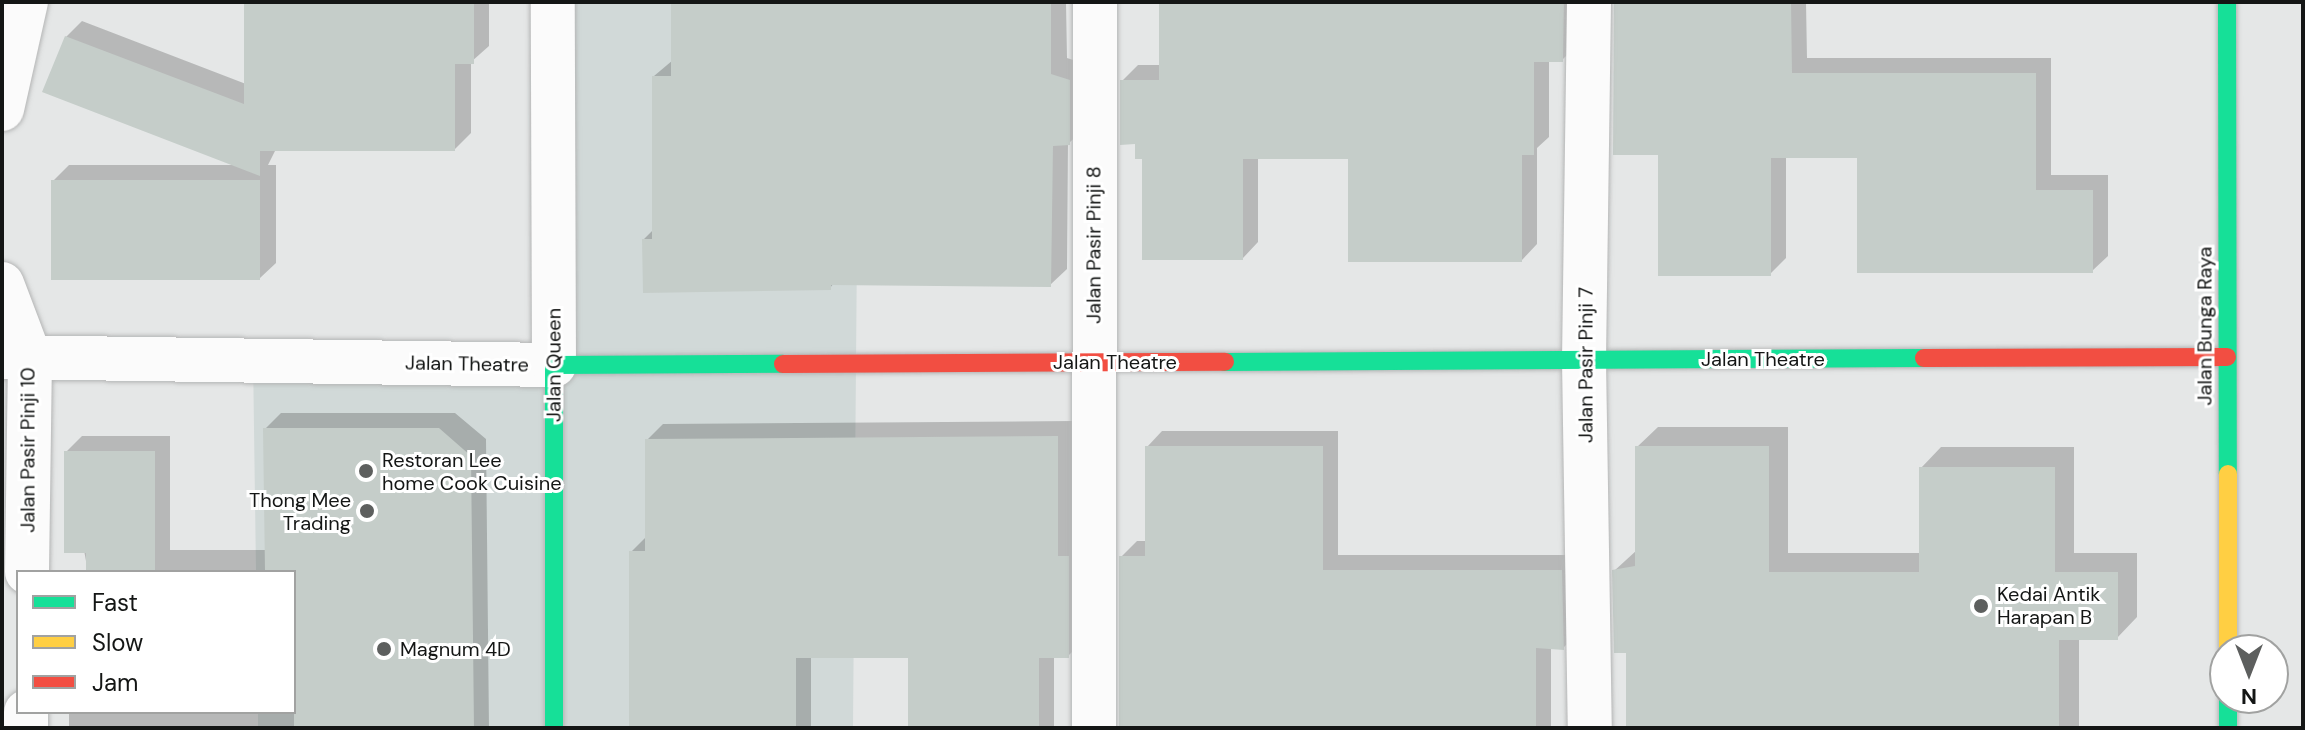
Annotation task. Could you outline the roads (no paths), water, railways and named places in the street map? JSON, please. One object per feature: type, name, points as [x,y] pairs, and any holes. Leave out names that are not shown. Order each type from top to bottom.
[{"type":"main road","name":"Jalan Bunga Raya","points":[[2227,2],[2228,634]]},
{"type":"main road","name":"Jalan Theatre","points":[[554,365],[2227,357]]},
{"type":"main road","name":"Jalan Queen","points":[[554,365],[554,728]]},
{"type":"street","points":[[2,109],[26,2]]},
{"type":"street","name":"Jalan Queen","points":[[553,2],[554,365]]},
{"type":"street","name":"Jalan Pasir Pinji 8","points":[[1094,728],[1095,2]]},
{"type":"street","name":"Jalan Pasir Pinji 7","points":[[1589,2],[1584,360],[1590,728]]},
{"type":"street","name":"Jalan Pasir Pinji 10","points":[[2,284],[16,358],[27,570]]},
{"type":"street","name":"Jalan Theatre","points":[[16,358],[554,365]]},
{"type":"place","name":"Restoran Lee home Cook Cuisine","points":[[366,471]]},
{"type":"place","name":"Thong Mee Trading","points":[[367,511]]},
{"type":"place","name":"Kedai Antik Harapan B","points":[[1981,606]]},
{"type":"place","name":"Magnum 4D","points":[[384,649]]}]
